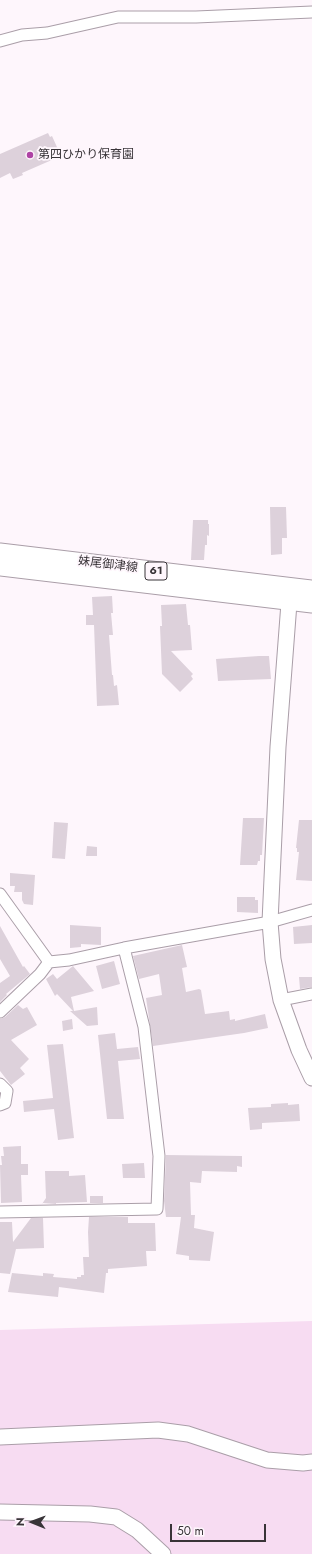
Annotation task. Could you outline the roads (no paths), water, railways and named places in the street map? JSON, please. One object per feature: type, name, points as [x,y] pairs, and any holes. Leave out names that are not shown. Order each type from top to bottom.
[{"type":"main road","name":"妹尾御津線","points":[[0,552],[290,594],[312,604]]},
{"type":"main road","name":"妹尾御津線","points":[[0,567],[290,594],[312,589]]},
{"type":"street","points":[[0,41],[22,35],[46,33],[118,17],[196,17],[312,12]]},
{"type":"street","points":[[290,594],[278,747],[270,922],[273,959],[281,1000],[299,1050],[312,1078]]},
{"type":"street","points":[[0,894],[49,962]]},
{"type":"street","points":[[0,1012],[40,974],[49,962],[69,960],[124,948],[270,922],[312,910]]},
{"type":"street","points":[[0,1212],[157,1208],[159,1156],[144,1027],[124,948]]},
{"type":"street","points":[[281,1000],[312,994]]},
{"type":"street","points":[[0,1084],[7,1091],[4,1103],[0,1105]]},
{"type":"street","points":[[0,1437],[158,1430],[188,1434],[267,1460],[303,1463],[312,1462]]},
{"type":"street","points":[[0,1512],[90,1514],[116,1517],[137,1530],[163,1554]]},
{"type":"place","name":"第四ひかり保育園","points":[[30,155]]}]
